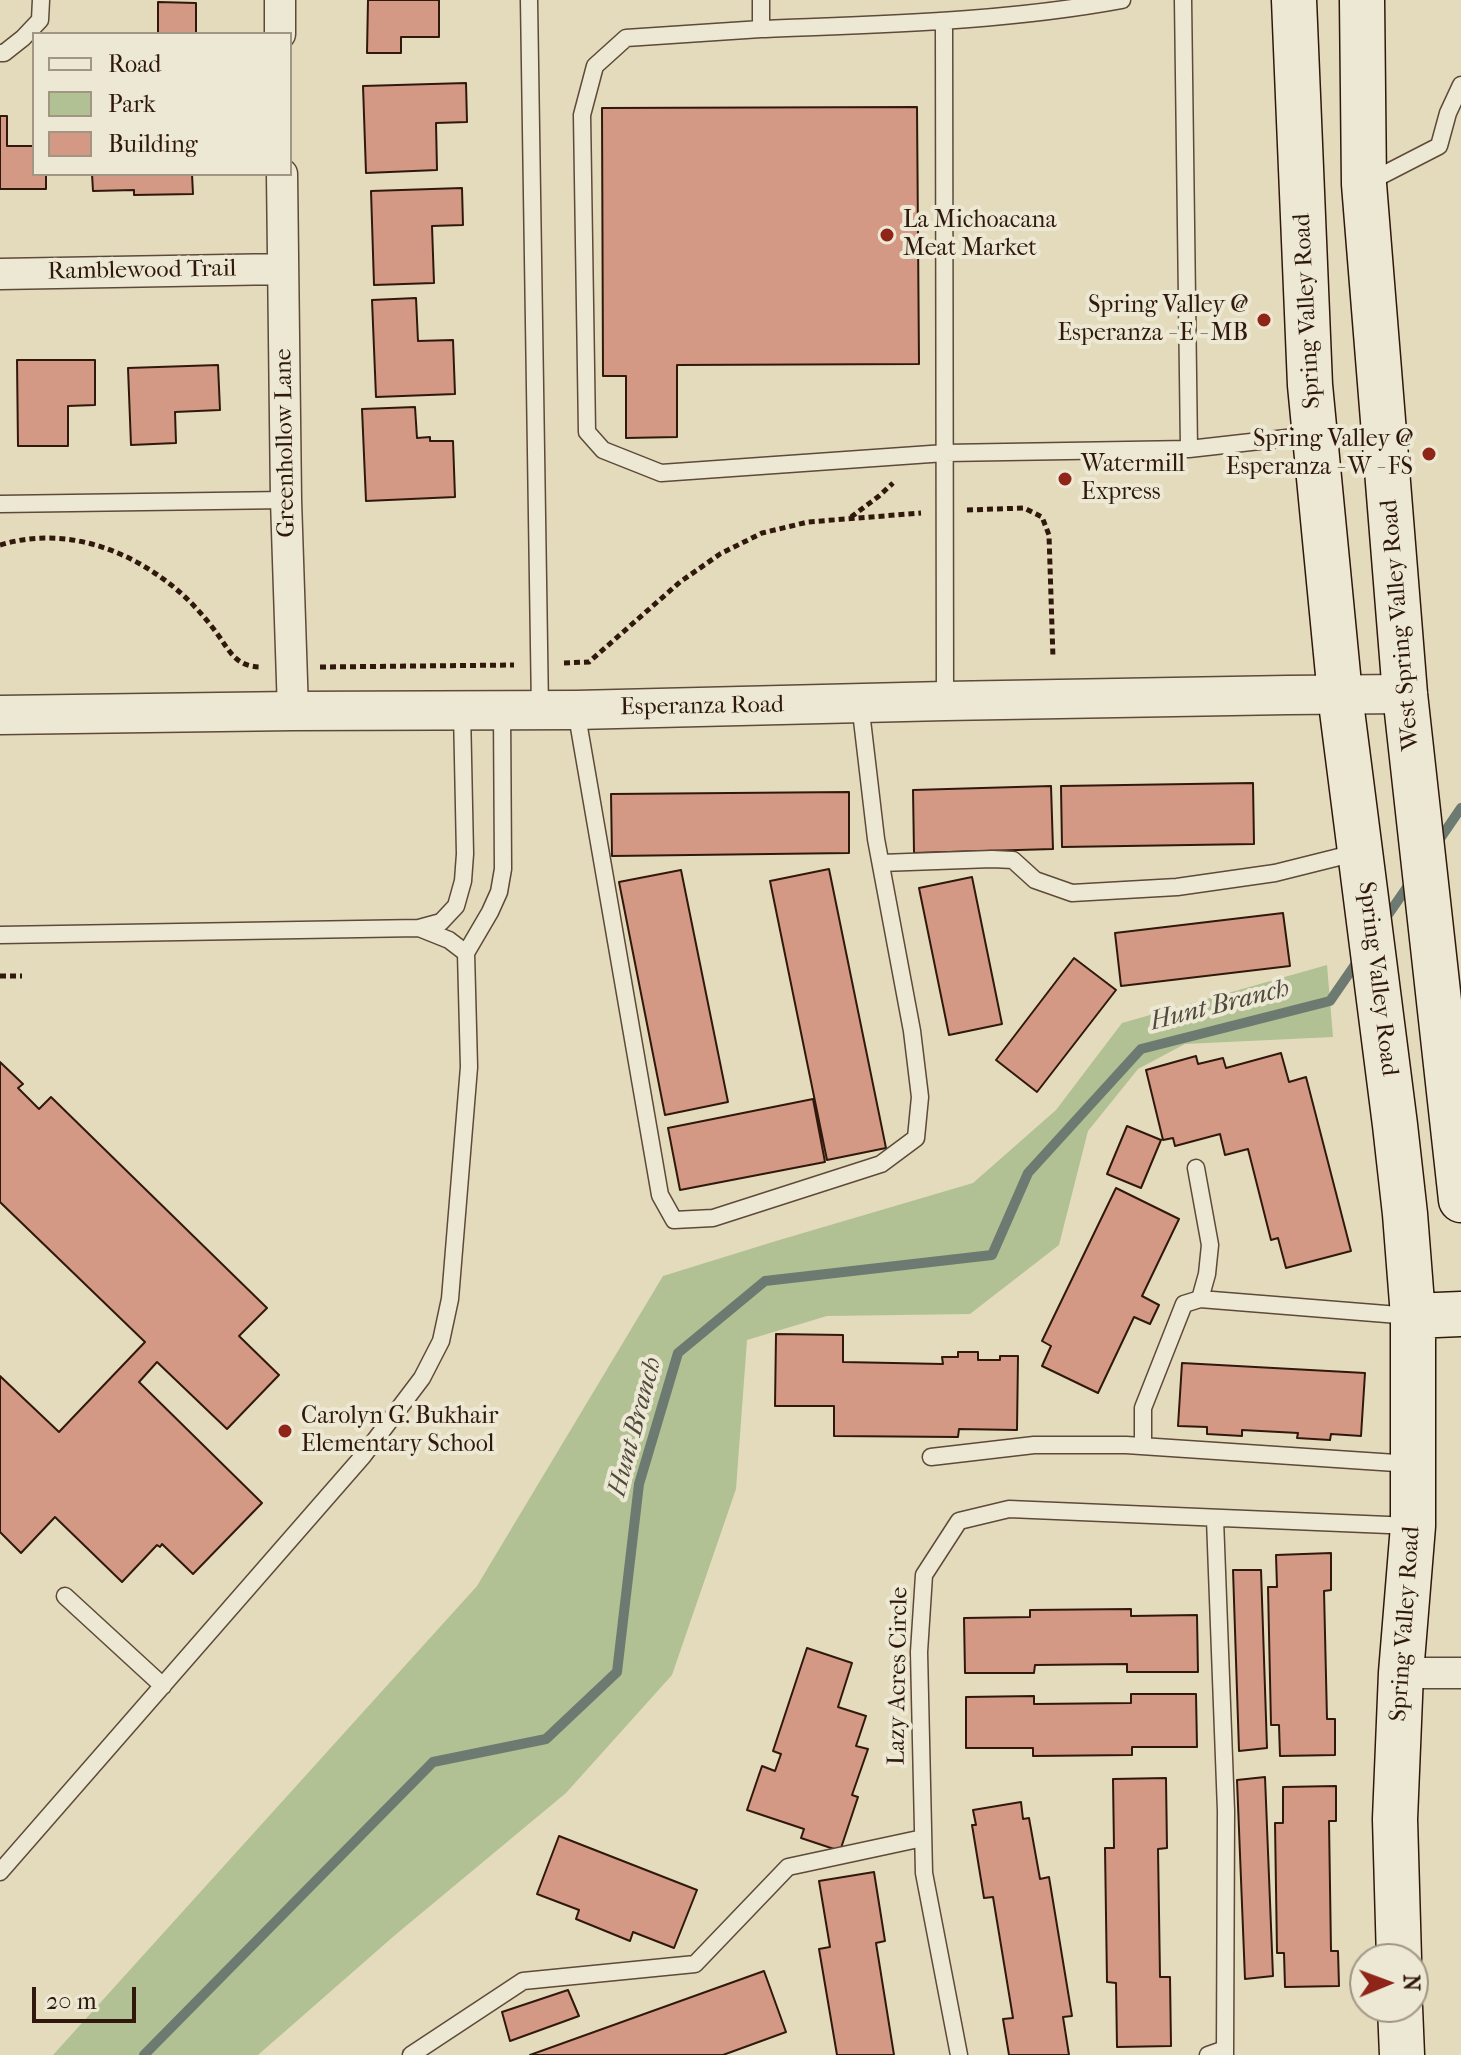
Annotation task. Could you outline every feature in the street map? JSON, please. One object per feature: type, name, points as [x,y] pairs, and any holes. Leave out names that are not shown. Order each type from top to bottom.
[{"type":"main road","name":"Spring Valley Road","points":[[1294,0],[1310,385],[1340,695],[1395,1125],[1413,1316],[1413,1526],[1401,1673],[1395,1819],[1399,1943]]},
{"type":"main road","name":"West Spring Valley Road","points":[[1362,0],[1364,184],[1405,694],[1443,1032],[1458,1126],[1461,1200]]},
{"type":"main road","points":[[1413,1316],[1461,1314]]},
{"type":"main road","points":[[1401,2023],[1402,2055]]},
{"type":"street","points":[[280,0],[280,32]]},
{"type":"street","name":"Greenhollow Lane","points":[[282,176],[286,500],[293,711]]},
{"type":"street","name":"Ramblewood Trail","points":[[0,274],[283,269]]},
{"type":"street","name":"Esperanza Road","points":[[0,715],[462,711],[1405,694]]},
{"type":"street","points":[[1401,1673],[1461,1673]]},
{"type":"lane","points":[[0,53],[23,38],[40,20],[41,0]]},
{"type":"lane","points":[[529,0],[539,664],[558,709],[660,1195],[674,1220],[713,1218],[881,1164],[916,1138],[920,1097],[912,1031],[876,839],[860,703]]},
{"type":"lane","points":[[761,0],[761,29]]},
{"type":"lane","points":[[1122,0],[944,22],[626,38],[595,66],[582,115],[587,432],[603,450],[661,473],[945,453],[1189,449],[1315,435]]},
{"type":"lane","points":[[1183,0],[1189,449]]},
{"type":"lane","points":[[944,22],[945,701]]},
{"type":"lane","points":[[1364,184],[1439,146],[1448,113],[1461,85]]},
{"type":"lane","points":[[0,504],[286,500]]},
{"type":"lane","points":[[0,1872],[363,1456],[422,1378],[441,1341],[450,1299],[469,1067],[466,953],[499,892],[503,869],[502,710]]},
{"type":"lane","points":[[0,935],[419,928],[441,922],[456,906],[463,881],[462,711]]},
{"type":"lane","points":[[881,863],[1013,860],[1035,880],[1072,893],[1177,887],[1261,875],[1361,852]]},
{"type":"lane","points":[[419,928],[449,940],[466,953]]},
{"type":"lane","points":[[1196,1168],[1210,1245],[1200,1299]]},
{"type":"lane","points":[[1143,1446],[1143,1408],[1184,1304],[1200,1299],[1413,1316]]},
{"type":"lane","points":[[931,1457],[1034,1445],[1143,1446],[1413,1464]]},
{"type":"lane","name":"Lazy Acres Circle","points":[[959,2055],[924,1873],[919,1652],[924,1575],[959,1521],[1009,1509],[1413,1526]]},
{"type":"lane","points":[[1208,2055],[1225,2052],[1226,1811],[1215,1519]]},
{"type":"lane","points":[[65,1596],[163,1686]]},
{"type":"lane","points":[[411,2055],[523,1981],[695,1964],[788,1867],[923,1838]]},
{"type":"path","points":[[850,518],[895,481],[914,455]]},
{"type":"path","points":[[330,667],[589,662],[680,582],[720,554],[762,533],[808,522],[1024,508],[1042,517],[1049,535],[1053,658]]},
{"type":"path","points":[[0,545],[37,537],[74,540],[111,549],[143,564],[184,596],[216,632],[232,656],[251,667]]},
{"type":"path","points":[[0,976],[22,976]]},
{"type":"green space","points":[[1327,965],[1333,1037],[1185,1044],[1138,1069],[1088,1131],[1059,1245],[970,1314],[827,1316],[747,1340],[736,1489],[672,1675],[566,1793],[394,1936],[258,2055],[53,2055],[477,1586],[663,1276],[973,1183],[1056,1110],[1122,1023]]},
{"type":"building","points":[[368,0],[439,0],[439,37],[401,37],[401,53],[367,53]]},
{"type":"building","points":[[158,2],[196,3],[196,32],[158,32]]},
{"type":"building","points":[[466,83],[467,122],[436,123],[437,170],[366,173],[363,86]]},
{"type":"building","points":[[917,107],[919,364],[677,365],[677,437],[626,438],[626,376],[603,376],[602,108]]},
{"type":"building","points":[[0,116],[7,116],[7,146],[32,146],[32,176],[46,176],[46,189],[0,189]]},
{"type":"building","points":[[92,176],[192,176],[193,194],[134,195],[134,190],[93,191]]},
{"type":"building","points":[[462,188],[463,225],[432,226],[434,283],[374,285],[371,191]]},
{"type":"building","points":[[416,298],[418,341],[453,340],[455,394],[376,397],[372,300]]},
{"type":"building","points":[[17,360],[95,360],[95,405],[68,406],[68,446],[18,446]]},
{"type":"building","points":[[218,365],[220,410],[175,412],[176,443],[131,445],[128,368]]},
{"type":"building","points":[[415,407],[417,438],[453,441],[455,497],[366,501],[362,409]]},
{"type":"building","points":[[1253,783],[1254,844],[1062,847],[1061,786]]},
{"type":"building","points":[[1051,786],[1053,849],[914,853],[913,790]]},
{"type":"building","points":[[849,792],[849,853],[612,856],[611,794]]},
{"type":"building","points":[[829,869],[886,1148],[827,1160],[770,881]]},
{"type":"building","points":[[681,870],[728,1102],[665,1115],[619,882]]},
{"type":"building","points":[[972,877],[1002,1024],[949,1035],[919,888]]},
{"type":"building","points":[[1283,913],[1290,966],[1121,986],[1115,933]]},
{"type":"building","points":[[1074,958],[1116,990],[1037,1092],[996,1060]]},
{"type":"building","points":[[1281,1053],[1289,1082],[1306,1077],[1351,1251],[1286,1268],[1278,1238],[1271,1240],[1248,1149],[1225,1155],[1220,1134],[1175,1146],[1173,1138],[1163,1140],[1146,1070],[1196,1056],[1198,1064],[1223,1058],[1226,1068]]},
{"type":"building","points":[[0,1062],[23,1084],[18,1088],[39,1109],[51,1097],[267,1308],[239,1336],[279,1375],[227,1429],[157,1362],[139,1382],[262,1503],[193,1574],[162,1544],[160,1547],[157,1545],[122,1582],[55,1517],[21,1553],[0,1532],[0,1376],[59,1432],[145,1342],[0,1202]]},
{"type":"building","points":[[813,1099],[825,1162],[680,1190],[668,1128]]},
{"type":"building","points":[[1127,1126],[1161,1140],[1141,1188],[1107,1174]]},
{"type":"building","points":[[1116,1188],[1179,1219],[1142,1296],[1159,1305],[1150,1324],[1134,1317],[1098,1393],[1042,1366],[1051,1346],[1042,1341]]},
{"type":"building","points":[[776,1334],[843,1335],[843,1362],[943,1364],[942,1357],[958,1357],[958,1352],[978,1352],[978,1360],[1018,1356],[1017,1430],[959,1429],[958,1437],[834,1436],[834,1406],[775,1406]]},
{"type":"building","points":[[1182,1363],[1365,1373],[1361,1436],[1331,1434],[1330,1440],[1297,1438],[1298,1433],[1242,1430],[1242,1436],[1207,1434],[1207,1427],[1178,1426]]},
{"type":"building","points":[[1331,1553],[1331,1590],[1324,1591],[1327,1719],[1335,1719],[1335,1755],[1280,1756],[1279,1725],[1271,1725],[1268,1587],[1277,1587],[1276,1555]]},
{"type":"building","points":[[1233,1570],[1261,1570],[1267,1748],[1239,1751]]},
{"type":"building","points":[[1131,1609],[1131,1616],[1197,1615],[1198,1672],[1127,1672],[1127,1664],[1035,1665],[1034,1673],[965,1673],[964,1618],[1030,1617],[1030,1610]]},
{"type":"building","points":[[807,1648],[852,1663],[838,1707],[866,1716],[856,1746],[868,1749],[852,1795],[858,1797],[840,1851],[801,1838],[804,1829],[747,1810],[762,1766],[775,1771],[781,1754],[773,1751]]},
{"type":"building","points":[[1131,1694],[1196,1694],[1197,1747],[1132,1747],[1132,1755],[1033,1756],[1033,1748],[966,1748],[966,1697],[1034,1696],[1034,1704],[1131,1703]]},
{"type":"building","points":[[1265,1777],[1273,1976],[1245,1979],[1237,1780]]},
{"type":"building","points":[[1166,1778],[1167,1848],[1158,1849],[1160,1977],[1170,1977],[1171,2046],[1117,2047],[1116,1983],[1107,1982],[1105,1848],[1114,1848],[1113,1779]]},
{"type":"building","points":[[1336,1786],[1336,1821],[1329,1821],[1331,1951],[1338,1951],[1339,1986],[1285,1987],[1284,1953],[1277,1953],[1275,1823],[1283,1823],[1283,1787]]},
{"type":"building","points":[[1021,1802],[1023,1819],[1029,1818],[1040,1879],[1049,1877],[1072,2016],[1063,2017],[1069,2055],[1009,2055],[1003,2019],[1013,2018],[993,1897],[984,1898],[972,1825],[976,1825],[973,1810]]},
{"type":"building","points":[[559,1836],[697,1890],[674,1948],[633,1932],[630,1941],[576,1919],[579,1910],[537,1894]]},
{"type":"building","points":[[874,1872],[885,1941],[876,1943],[894,2055],[837,2055],[819,1949],[830,1947],[819,1881]]},
{"type":"building","points":[[764,1971],[786,2032],[723,2055],[530,2055]]},
{"type":"building","points":[[568,1990],[579,2016],[510,2041],[502,2012]]},
{"type":"waterway","name":"Hunt Branch","points":[[1435,846],[1461,808]]},
{"type":"waterway","name":"Hunt Branch","points":[[1383,922],[1410,883]]},
{"type":"waterway","name":"Hunt Branch","points":[[144,2055],[433,1762],[546,1739],[617,1672],[639,1484],[678,1353],[765,1281],[992,1255],[1028,1173],[1141,1049],[1330,1001],[1359,959]]},
{"type":"place","name":"La Michoacana Meat Market","points":[[887,235]]},
{"type":"place","name":"Spring Valley @ Esperanza - E - MB","points":[[1264,320]]},
{"type":"place","name":"Spring Valley @ Esperanza - W - FS","points":[[1429,454]]},
{"type":"place","name":"Watermill Express","points":[[1065,479]]},
{"type":"place","name":"Carolyn G. Bukhair Elementary School","points":[[285,1431]]}]
